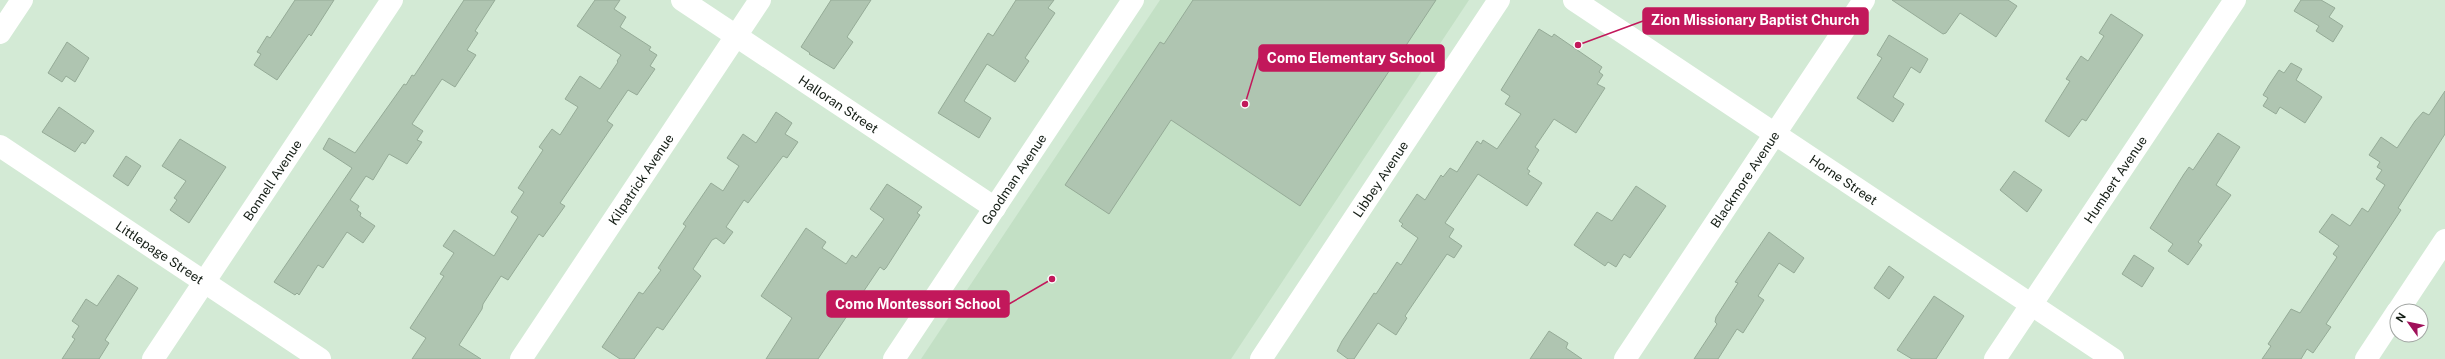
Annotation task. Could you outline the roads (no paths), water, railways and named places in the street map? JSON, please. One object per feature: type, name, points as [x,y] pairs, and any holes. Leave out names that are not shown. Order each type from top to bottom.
[{"type":"street","points":[[0,33],[22,0]]},
{"type":"street","name":"Bonnell Avenue","points":[[153,359],[392,0]]},
{"type":"street","name":"Halloran Street","points":[[682,0],[995,208]]},
{"type":"street","name":"Kilpatrick Avenue","points":[[521,359],[760,0]]},
{"type":"street","name":"Goodman Avenue","points":[[894,359],[1133,0]]},
{"type":"street","name":"Libbey Avenue","points":[[1261,359],[1499,0]]},
{"type":"street","name":"Horne Street","points":[[1574,0],[2114,359]]},
{"type":"street","name":"Blackmore Avenue","points":[[1625,359],[1864,0]]},
{"type":"street","name":"Humbert Avenue","points":[[1996,359],[2235,0]]},
{"type":"street","name":"Littlepage Street","points":[[0,146],[320,359]]},
{"type":"street","points":[[2404,303],[2445,240]]},
{"type":"street","points":[[2366,359],[2389,325]]},
{"type":"place","name":"Zion Missionary Baptist Church","points":[[1578,45]]},
{"type":"place","name":"Como Elementary School","points":[[1245,104]]},
{"type":"place","name":"Como Montessori School","points":[[1052,279]]}]
